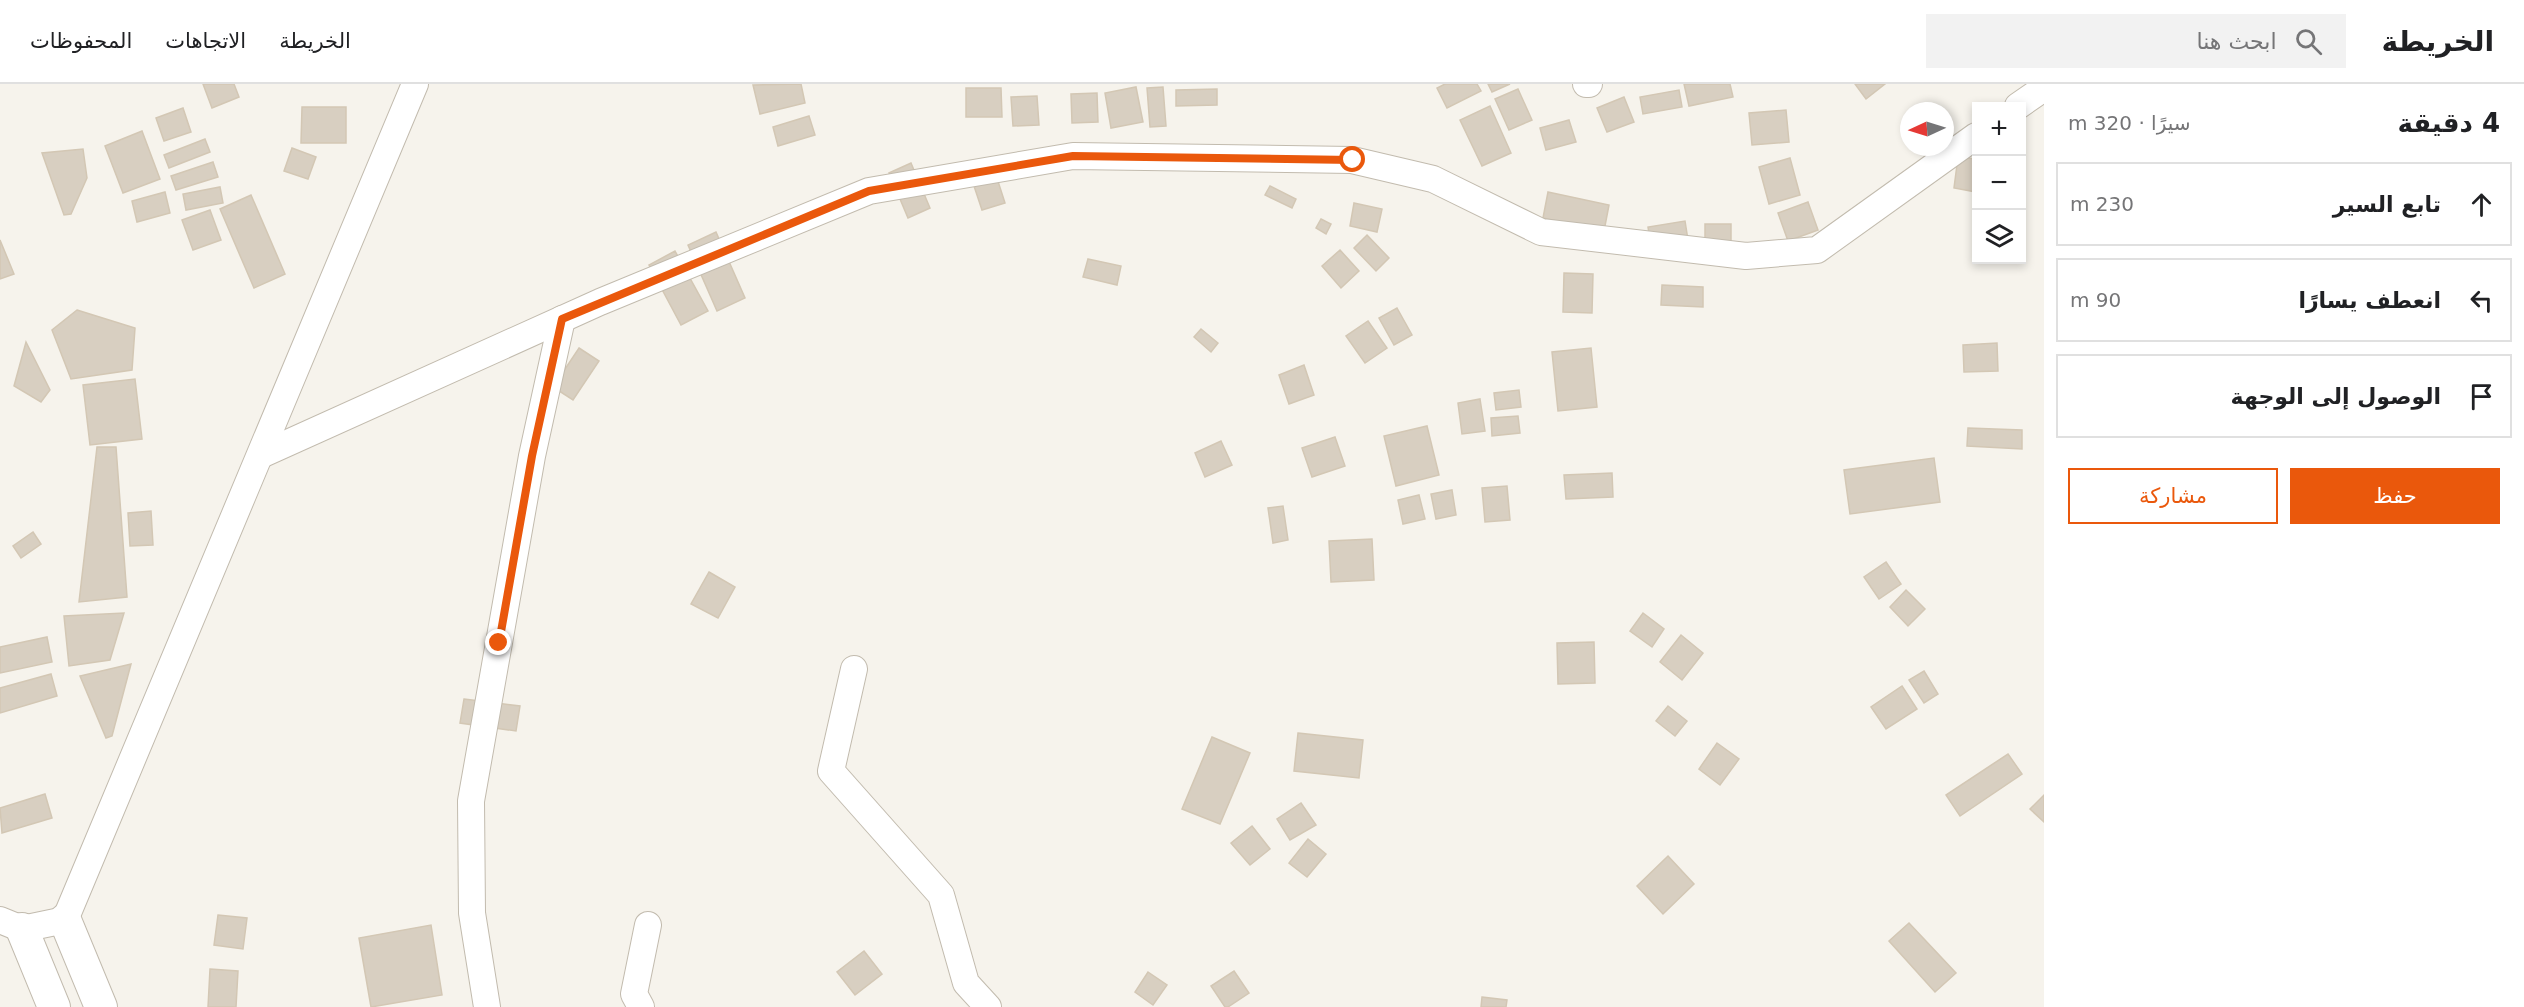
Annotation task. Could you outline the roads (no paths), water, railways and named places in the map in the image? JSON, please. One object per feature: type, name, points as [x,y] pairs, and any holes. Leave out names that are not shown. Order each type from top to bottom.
[{"type":"street","points":[[101,1007],[65,920],[415,84]]},
{"type":"street","points":[[2024,102],[2044,88]]},
{"type":"street","points":[[261,455],[562,319],[869,191],[1073,156],[1353,160],[1433,179],[1541,232],[1746,256],[1817,250],[1972,140]]},
{"type":"street","points":[[487,1007],[472,913],[471,801],[532,456],[562,319]]},
{"type":"street","points":[[854,669],[831,771],[941,895],[966,983],[988,1007]]},
{"type":"street","points":[[54,1007],[11,924],[65,920]]},
{"type":"street","points":[[641,1007],[634,994],[648,925]]}]
